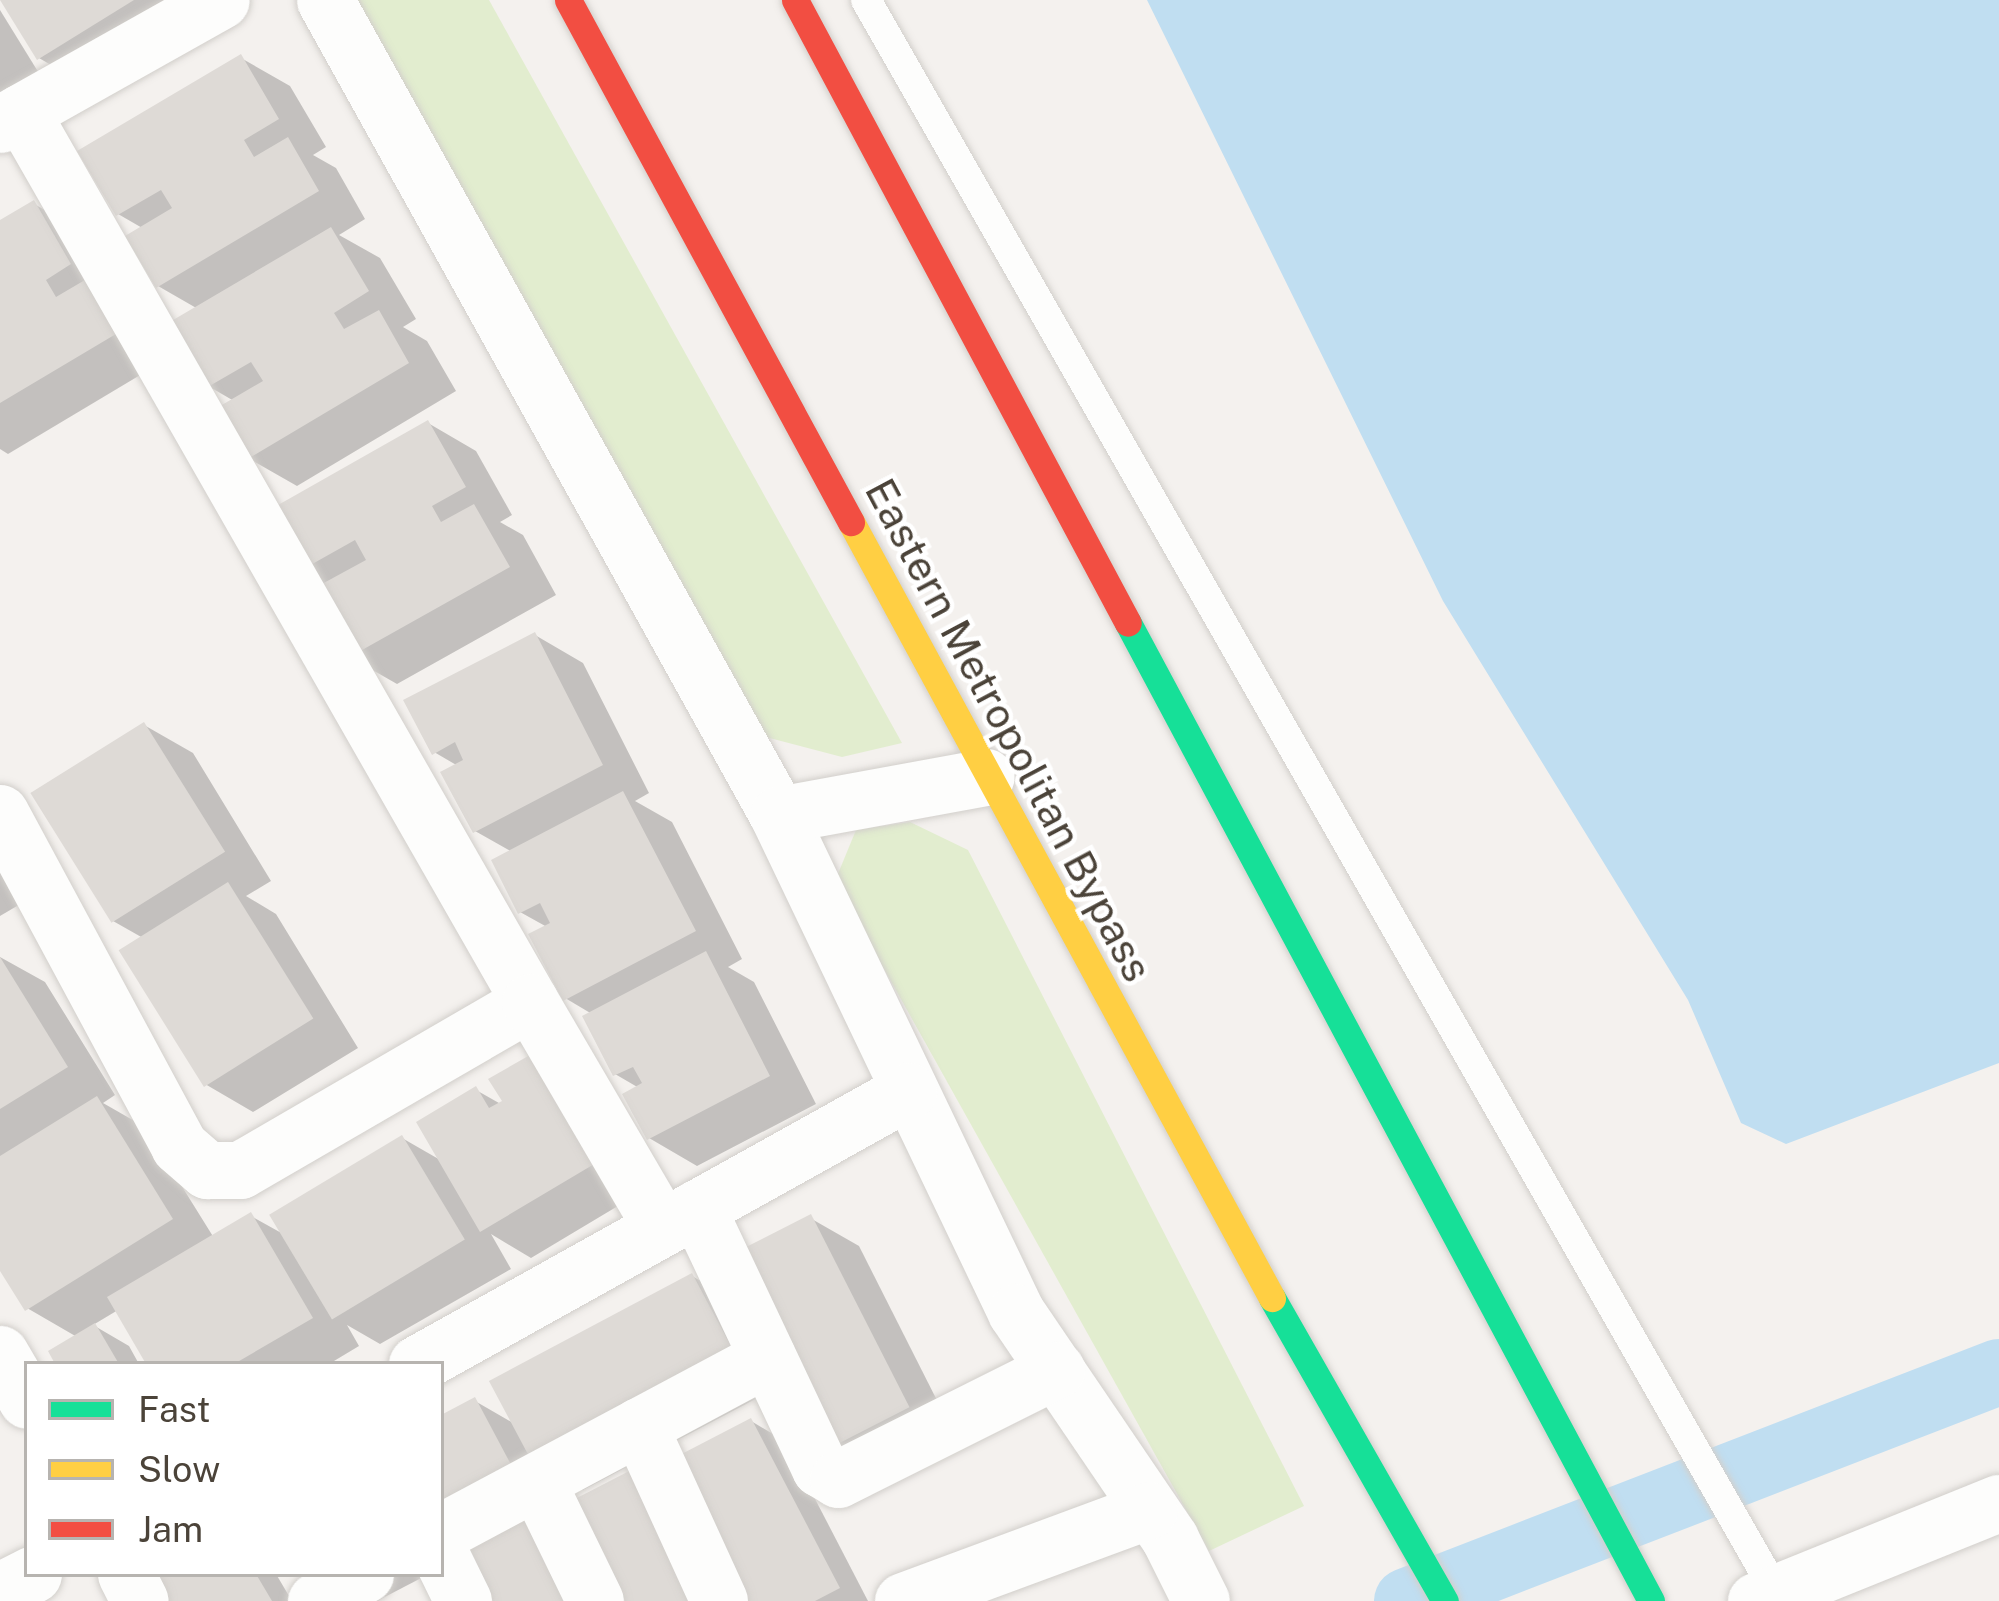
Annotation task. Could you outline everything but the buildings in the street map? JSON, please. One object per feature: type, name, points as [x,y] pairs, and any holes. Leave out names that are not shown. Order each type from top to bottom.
[{"type":"main road","name":"Eastern Metropolitan Bypass","points":[[568,0],[986,777],[1445,1601]]},
{"type":"main road","points":[[795,0],[1651,1601]]},
{"type":"street","points":[[220,0],[10,118],[530,1002],[679,1217],[767,1358],[820,1468],[838,1479],[1056,1370]]},
{"type":"street","points":[[325,0],[778,815],[1016,1312],[1159,1525],[1201,1601]]},
{"type":"street","points":[[778,815],[986,777]]},
{"type":"street","points":[[0,813],[179,1146],[207,1170],[240,1171],[530,1002]]},
{"type":"street","points":[[422,1361],[908,1090]]},
{"type":"street","points":[[0,1354],[24,1395]]},
{"type":"street","points":[[444,1530],[767,1358]]},
{"type":"street","points":[[639,1426],[719,1601]]},
{"type":"street","points":[[536,1482],[595,1601]]},
{"type":"street","points":[[1771,1596],[1999,1503]]},
{"type":"street","points":[[903,1601],[1159,1525]]},
{"type":"street","points":[[444,1562],[463,1601]]},
{"type":"street","points":[[0,1592],[28,1577]]},
{"type":"street","points":[[313,1601],[359,1577]]},
{"type":"lane","points":[[866,0],[1645,1365],[1771,1596]]},
{"type":"green space","points":[[356,0],[489,0],[902,743],[842,757],[754,734]]},
{"type":"green space","points":[[910,822],[968,850],[1304,1506],[1209,1551],[835,881],[856,830]]},
{"type":"water","points":[[1147,0],[1999,0],[1999,1063],[1786,1144],[1741,1123],[1688,1000],[1443,601]]},
{"type":"waterway","points":[[1407,1601],[1999,1372]]},
{"type":"traffic: fast","points":[[1128,623],[1651,1601]]},
{"type":"traffic: fast","points":[[1272,1298],[1445,1601]]},
{"type":"traffic: slow","points":[[851,522],[1272,1298]]},
{"type":"traffic: jam","points":[[568,0],[851,522]]},
{"type":"traffic: jam","points":[[795,0],[1128,623]]}]
